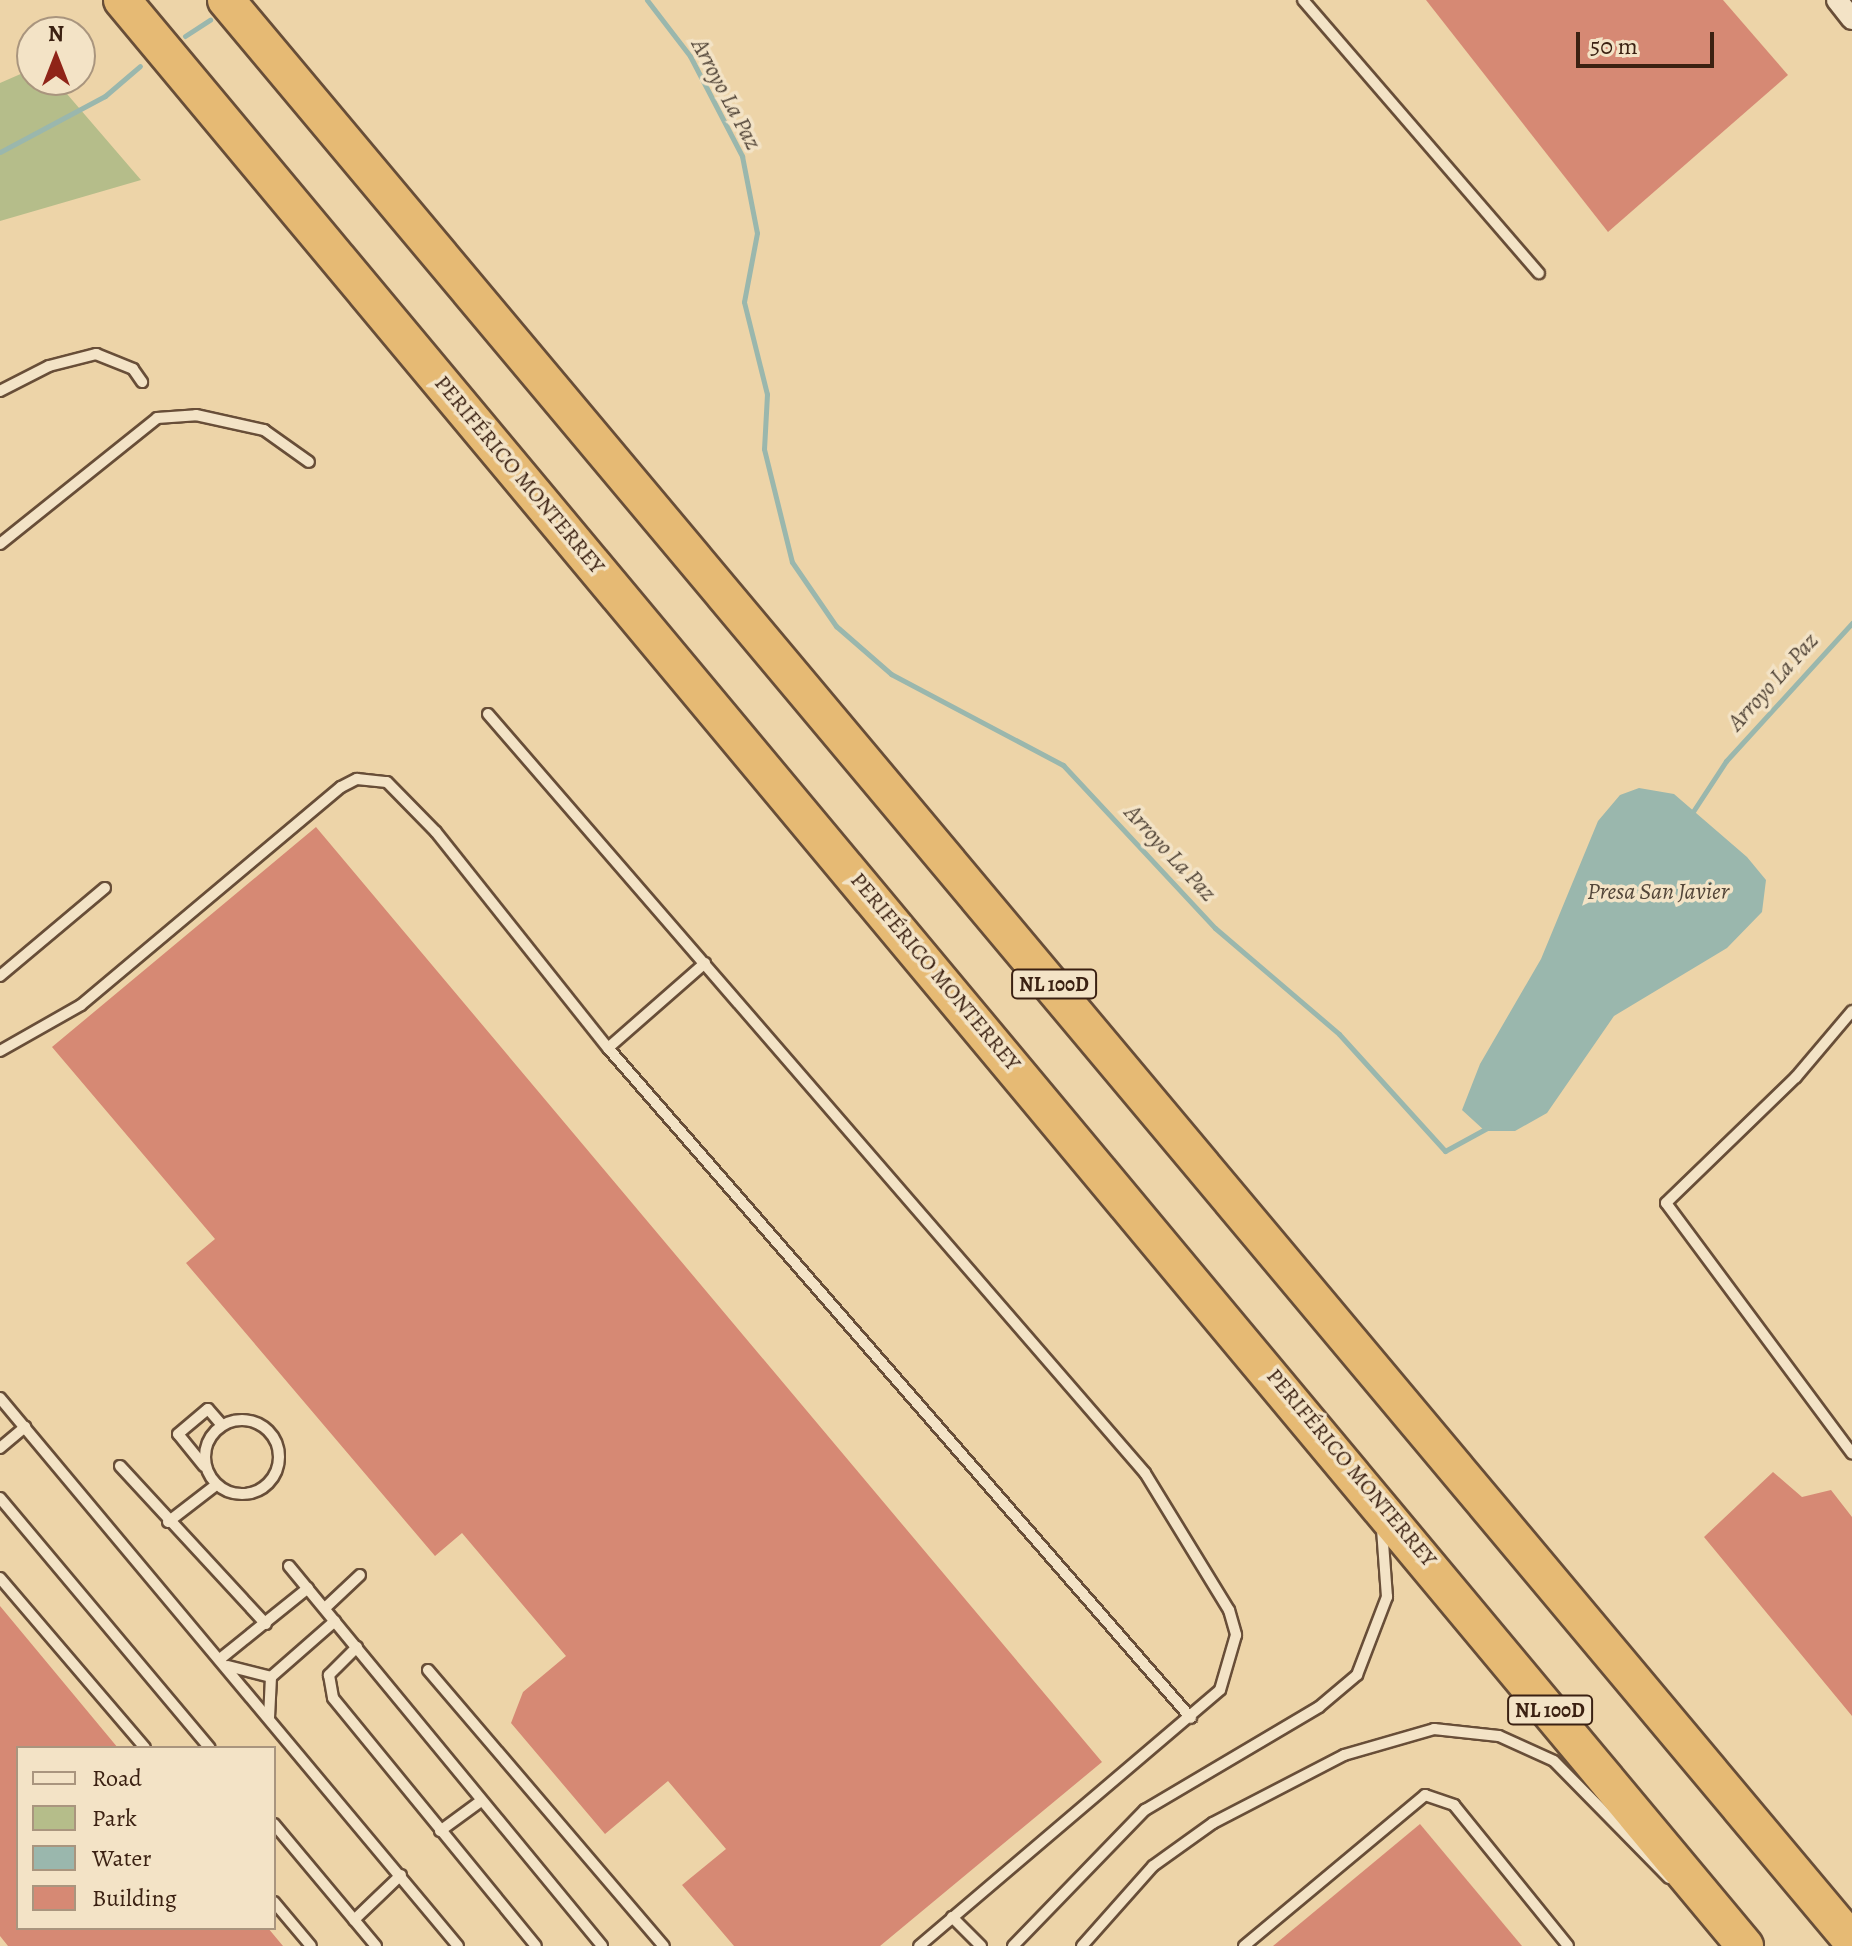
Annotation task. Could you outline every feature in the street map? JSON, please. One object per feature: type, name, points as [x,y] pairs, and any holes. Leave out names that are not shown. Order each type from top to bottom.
[{"type":"highway","name":"PERIFÉRICO MONTERREY","points":[[122,0],[1356,1473],[1745,1946]]},
{"type":"highway","name":"NL 100D","points":[[226,0],[1852,1941]]},
{"type":"street","points":[[1837,0],[1852,19]]},
{"type":"lane","points":[[1303,0],[1539,273]]},
{"type":"lane","points":[[0,391],[49,366],[96,354],[133,369],[142,382]]},
{"type":"lane","points":[[0,544],[157,418],[196,415],[264,430],[309,462]]},
{"type":"lane","points":[[488,714],[1145,1473],[1218,1590],[1236,1635],[1220,1690],[1191,1718],[919,1946]]},
{"type":"lane","points":[[0,1051],[81,1005],[341,787],[373,778],[403,795],[436,832],[608,1048],[1191,1718]]},
{"type":"lane","points":[[0,976],[105,888]]},
{"type":"lane","points":[[608,1048],[705,963]]},
{"type":"lane","points":[[1852,1011],[1796,1077],[1666,1203],[1852,1453]]},
{"type":"lane","points":[[0,1398],[458,1946]]},
{"type":"lane","points":[[205,1468],[205,1447],[222,1425],[249,1420],[267,1429],[279,1464],[254,1492],[216,1485],[178,1434],[208,1409],[222,1425]]},
{"type":"lane","points":[[0,1448],[25,1427]]},
{"type":"lane","points":[[120,1466],[168,1522],[266,1624]]},
{"type":"lane","points":[[1013,1946],[1145,1810],[1319,1707],[1357,1675],[1377,1637],[1388,1575],[1376,1511],[1356,1473]]},
{"type":"lane","points":[[168,1522],[216,1485]]},
{"type":"lane","points":[[0,1498],[208,1746]]},
{"type":"lane","points":[[289,1566],[601,1946]]},
{"type":"lane","points":[[325,1608],[360,1575]]},
{"type":"lane","points":[[0,1578],[143,1746]]},
{"type":"lane","points":[[222,1662],[308,1588]]},
{"type":"lane","points":[[269,1718],[271,1677],[335,1621]]},
{"type":"lane","points":[[357,1647],[329,1675],[333,1698],[536,1946]]},
{"type":"lane","points":[[222,1662],[271,1677]]},
{"type":"lane","points":[[428,1670],[664,1946]]},
{"type":"lane","points":[[1082,1946],[1153,1866],[1213,1823],[1344,1755],[1434,1729],[1499,1736],[1554,1761],[1586,1786],[1654,1868],[1720,1916]]},
{"type":"lane","points":[[1244,1946],[1425,1795],[1454,1805],[1568,1946]]},
{"type":"lane","points":[[440,1831],[481,1801]]},
{"type":"lane","points":[[276,1826],[376,1946]]},
{"type":"lane","points":[[354,1920],[401,1875]]},
{"type":"lane","points":[[276,1904],[311,1946]]},
{"type":"lane","points":[[952,1917],[981,1946]]},
{"type":"green space","points":[[16,76],[16,96],[69,96],[141,180],[0,221],[0,83]]},
{"type":"water","name":"Presa San Javier","points":[[1639,788],[1674,794],[1747,857],[1766,880],[1762,912],[1727,948],[1614,1016],[1547,1113],[1515,1131],[1485,1131],[1462,1110],[1480,1064],[1541,959],[1598,821],[1620,795]]},
{"type":"building","points":[[1426,0],[1723,0],[1788,75],[1608,232]]},
{"type":"building","points":[[316,827],[1102,1762],[880,1946],[734,1946],[682,1885],[726,1849],[668,1781],[605,1834],[511,1723],[523,1692],[566,1656],[462,1533],[435,1556],[186,1263],[215,1239],[52,1047]]},
{"type":"building","points":[[1773,1472],[1802,1497],[1831,1490],[1852,1517],[1852,1716],[1704,1537]]},
{"type":"building","points":[[0,1606],[116,1746],[16,1746],[16,1930],[270,1930],[283,1946],[8,1946],[0,1936]]},
{"type":"building","points":[[1420,1824],[1522,1946],[1273,1946]]},
{"type":"waterway","name":"Arroyo La Paz","points":[[647,0],[690,56],[742,156],[757,233],[744,302],[767,394],[764,449],[792,562],[836,626],[891,674],[1063,765],[1215,928],[1339,1034],[1445,1151],[1489,1127]]},
{"type":"waterway","points":[[185,36],[210,20]]},
{"type":"waterway","name":"Arroyo La Paz","points":[[0,152],[105,96],[140,66]]},
{"type":"waterway","name":"Arroyo La Paz","points":[[1692,813],[1726,761],[1852,623]]}]
